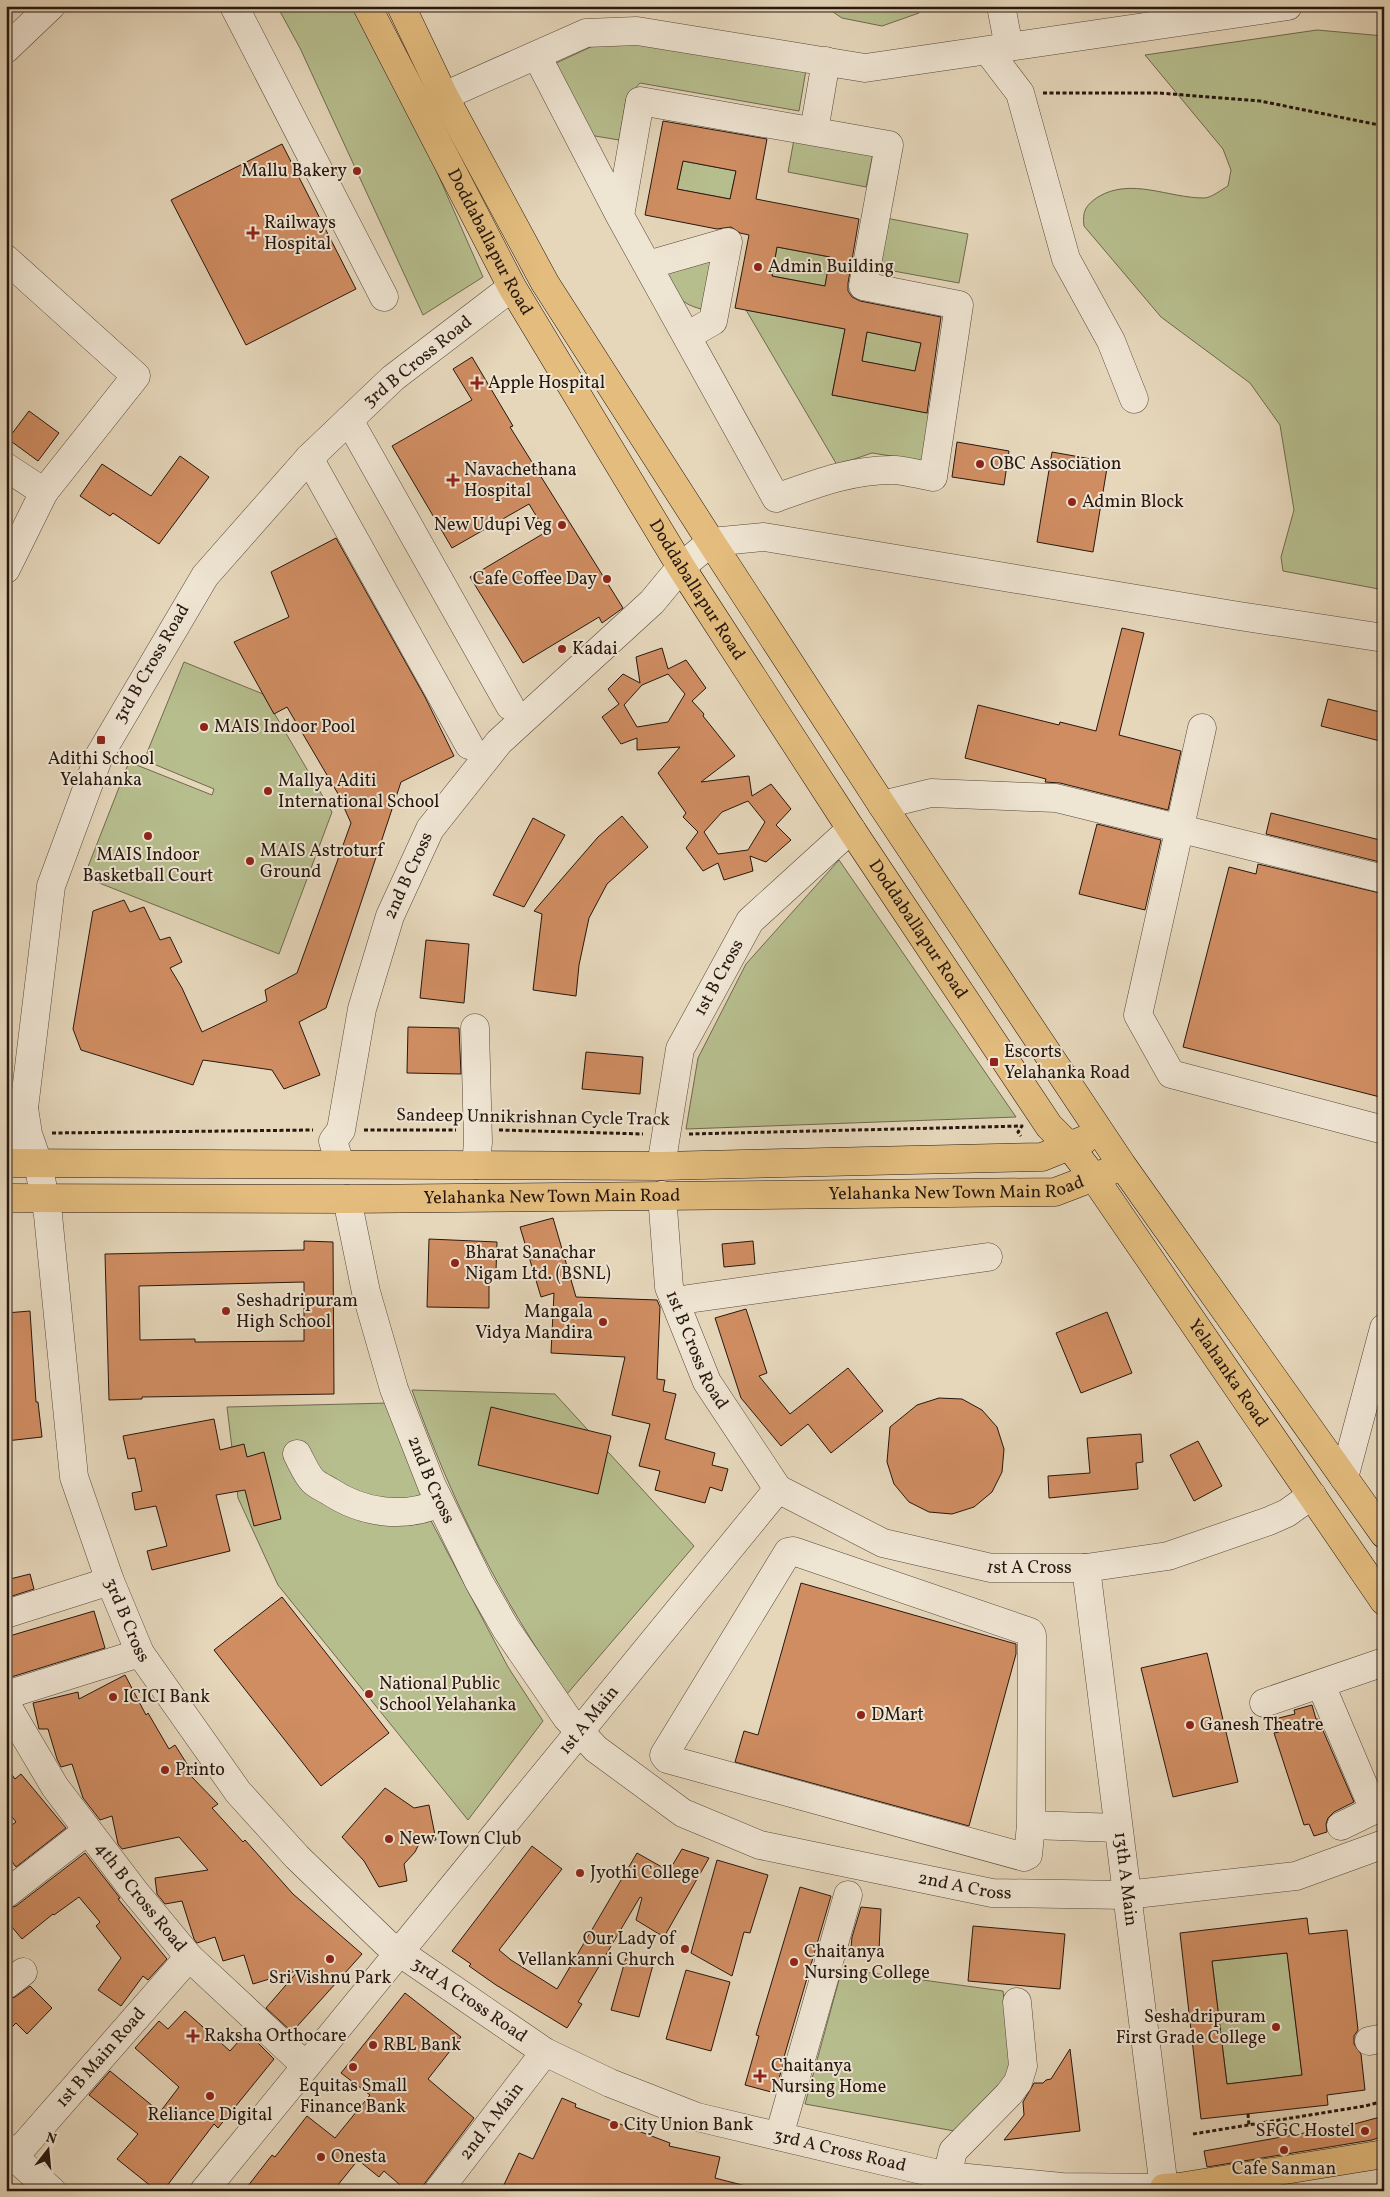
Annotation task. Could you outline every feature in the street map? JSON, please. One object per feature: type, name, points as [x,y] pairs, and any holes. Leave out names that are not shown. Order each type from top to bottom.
[{"type":"main road","name":"Doddaballapur Road","points":[[367,6],[512,287],[681,566],[851,829],[1049,1126],[1070,1147]]},
{"type":"main road","name":"Doddaballapur Road","points":[[401,6],[444,96],[545,284],[882,805],[1100,1132]]},
{"type":"main road","name":"Yelahanka New Town Main Road","points":[[6,1163],[661,1166],[1042,1157],[1070,1147],[1100,1132]]},
{"type":"main road","name":"Yelahanka Road","points":[[1100,1132],[1384,1534]]},
{"type":"main road","name":"Yelahanka Road","points":[[1070,1147],[1095,1179],[1384,1600]]},
{"type":"main road","name":"Yelahanka New Town Main Road","points":[[6,1198],[347,1199],[1055,1192],[1095,1179],[1122,1165]]},
{"type":"main road","name":"3rd A Cross Road","points":[[1164,2189],[1384,2154]]},
{"type":"street","points":[[6,49],[51,6]]},
{"type":"street","points":[[234,6],[384,297]]},
{"type":"street","points":[[1001,6],[998,49],[1020,93],[1066,259],[1111,341],[1134,399]]},
{"type":"street","points":[[444,96],[586,33],[637,31],[865,68],[1288,6]]},
{"type":"street","points":[[537,56],[620,216],[776,498],[830,478],[867,472],[896,470],[933,477],[959,305],[863,286],[889,145],[640,101],[620,216]]},
{"type":"street","points":[[814,131],[826,61]]},
{"type":"street","points":[[582,144],[630,152]]},
{"type":"street","points":[[648,265],[728,242],[713,321],[687,336]]},
{"type":"street","points":[[6,259],[136,376],[44,492],[6,569]]},
{"type":"street","name":"3rd B Cross Road","points":[[38,1163],[19,1129],[52,886],[99,756],[205,576],[309,458],[393,378],[512,287]]},
{"type":"street","points":[[349,420],[510,706]]},
{"type":"street","points":[[309,458],[469,745]]},
{"type":"street","points":[[6,467],[44,492]]},
{"type":"street","points":[[711,542],[764,537],[1239,616],[1384,638]]},
{"type":"street","name":"2nd B Cross","points":[[340,1164],[334,1141],[341,1130],[362,1008],[390,916],[430,829],[499,742],[652,602],[681,566],[711,542]]},
{"type":"street","points":[[1202,728],[1138,1015],[1171,1074],[1384,1130]]},
{"type":"street","points":[[882,805],[931,793],[1056,798],[1384,879]]},
{"type":"street","name":"1st B Cross","points":[[661,1166],[680,1049],[750,921],[851,829]]},
{"type":"street","points":[[475,1028],[476,1165]]},
{"type":"street","name":"3rd B Cross","points":[[38,1163],[48,1216],[74,1477],[110,1581],[140,1653],[238,1792],[297,1857],[386,1943],[400,1952]]},
{"type":"street","name":"1st B Cross Road","points":[[662,1195],[668,1287],[707,1382],[778,1489]]},
{"type":"street","name":"2nd B Cross","points":[[347,1199],[359,1260],[379,1341],[411,1437],[440,1503],[479,1582],[506,1629],[579,1732]]},
{"type":"street","points":[[688,1300],[988,1257]]},
{"type":"street","points":[[1344,1478],[1384,1328]]},
{"type":"street","points":[[297,1454],[313,1481],[339,1498],[376,1511],[401,1513],[440,1503]]},
{"type":"street","name":"1st A Cross","points":[[778,1489],[883,1543],[991,1568],[1086,1568],[1168,1556],[1269,1520],[1287,1512],[1312,1495]]},
{"type":"street","name":"1st A Main","points":[[204,2191],[778,1489]]},
{"type":"street","points":[[793,1551],[1030,1632],[1032,1635],[1031,1826],[1030,1848],[1028,1855],[1024,1857],[667,1759],[664,1756],[788,1552],[793,1551]]},
{"type":"street","name":"13th A Main","points":[[1086,1568],[1164,2189]]},
{"type":"street","points":[[6,1614],[110,1581]]},
{"type":"street","points":[[6,1695],[140,1653]]},
{"type":"street","points":[[1264,1703],[1381,1663]]},
{"type":"street","points":[[1321,1685],[1379,1807],[1341,1826]]},
{"type":"street","name":"4th B Cross Road","points":[[6,1704],[55,1787],[134,1892],[189,1957],[306,2066]]},
{"type":"street","name":"2nd A Cross","points":[[579,1732],[596,1749],[683,1813],[760,1844],[992,1893],[1126,1895],[1296,1876],[1384,1844]]},
{"type":"street","points":[[1031,1826],[1118,1828]]},
{"type":"street","points":[[6,1894],[87,1831]]},
{"type":"street","points":[[779,2136],[848,1895]]},
{"type":"street","name":"3rd A Cross Road","points":[[400,1952],[545,2052],[610,2083],[697,2117],[779,2136],[948,2184],[1164,2189]]},
{"type":"street","name":"1st B Main Road","points":[[10,2152],[189,1957]]},
{"type":"street","points":[[948,2184],[953,2151],[1009,2094],[1018,2082],[1023,2066],[1017,2002]]},
{"type":"street","name":"2nd A Main","points":[[442,2190],[545,2052]]},
{"type":"street","points":[[10,2152],[52,2191]]},
{"type":"path","points":[[1020,93],[1158,93],[1260,101],[1384,126]]},
{"type":"path","name":"Sandeep Unnikrishnan Cycle Track","points":[[19,1129],[477,1130],[665,1134],[1022,1126],[1018,1132],[1036,1157]]},
{"type":"path","points":[[1193,2134],[1384,2101]]},
{"type":"path","points":[[1248,2114],[1248,2126]]},
{"type":"green space","points":[[277,6],[364,6],[483,277],[423,315],[300,48]]},
{"type":"green space","points":[[824,6],[922,6],[919,13],[882,26],[842,18]]},
{"type":"green space","points":[[1317,30],[1384,36],[1384,590],[1283,571],[1281,557],[1294,510],[1280,425],[1250,383],[1161,317],[1084,226],[1084,212],[1090,203],[1111,191],[1137,189],[1207,198],[1228,186],[1231,170],[1223,149],[1145,55]]},
{"type":"green space","points":[[634,40],[806,70],[799,111],[640,83],[626,99],[619,140],[589,135],[552,65],[597,44]]},
{"type":"green space","points":[[795,134],[874,149],[866,187],[788,172]]},
{"type":"green space","points":[[683,161],[736,171],[730,199],[677,189]]},
{"type":"green space","points":[[886,218],[968,234],[959,283],[877,268]]},
{"type":"green space","points":[[777,247],[830,257],[825,286],[772,276]]},
{"type":"green space","points":[[713,253],[707,310],[697,308],[683,301],[673,291],[659,270]]},
{"type":"green space","points":[[746,310],[845,329],[832,395],[933,414],[923,461],[872,453],[837,465]]},
{"type":"green space","points":[[867,332],[921,343],[915,371],[862,361]]},
{"type":"green space","points":[[184,662],[263,694],[332,812],[279,954],[84,877],[129,762],[212,795],[214,789],[144,760]]},
{"type":"green space","points":[[839,860],[1016,1117],[686,1129],[698,1058],[746,964]]},
{"type":"green space","points":[[412,1390],[555,1394],[694,1546],[567,1694],[520,1621],[479,1547],[444,1471]]},
{"type":"green space","points":[[389,1403],[429,1517],[508,1667],[543,1721],[468,1820],[278,1585],[238,1498],[227,1407]]},
{"type":"green space","points":[[1287,1953],[1302,2075],[1227,2084],[1212,1961]]},
{"type":"green space","points":[[842,1969],[1003,1991],[1012,2069],[960,2132],[805,2104]]},
{"type":"building","name":"Admin Building","points":[[663,121],[767,139],[756,199],[859,219],[848,283],[848,291],[852,297],[860,301],[941,317],[927,413],[832,395],[845,329],[735,308],[749,235],[740,233],[731,227],[717,229],[645,215]],"holes":[[[683,161],[736,171],[730,199],[677,189]],[[777,247],[830,257],[825,286],[772,276]],[[867,332],[921,343],[915,371],[862,361]]]},
{"type":"building","points":[[282,144],[356,289],[246,345],[171,200]]},
{"type":"building","points":[[472,357],[513,426],[510,427],[623,608],[602,623],[599,617],[523,663],[470,577],[546,532],[529,504],[452,548],[392,446],[472,400],[453,369]]},
{"type":"building","points":[[29,411],[59,433],[38,461],[8,439]]},
{"type":"building","name":"OBC Association","points":[[957,442],[1009,451],[1004,485],[952,477]]},
{"type":"building","name":"Admin Block","points":[[1052,452],[1108,462],[1093,552],[1037,542]]},
{"type":"building","points":[[180,456],[209,477],[159,544],[113,513],[110,516],[80,496],[102,464],[151,496]]},
{"type":"building","name":"Mallya Aditi International School","points":[[336,538],[425,697],[454,756],[401,782],[326,1008],[299,1022],[320,1075],[284,1089],[272,1070],[203,1060],[193,1085],[81,1050],[73,1029],[93,911],[124,900],[130,912],[144,907],[160,940],[170,937],[182,962],[170,968],[182,988],[202,1032],[267,1001],[265,990],[297,973],[351,823],[337,792],[287,707],[274,714],[234,642],[289,617],[271,572]]},
{"type":"building","points":[[1122,628],[1144,633],[1119,735],[1181,751],[1168,810],[1060,783],[1045,782],[1046,779],[965,758],[978,705],[1059,725],[1060,722],[1096,731]]},
{"type":"building","points":[[662,648],[668,669],[686,660],[706,688],[692,701],[735,756],[701,782],[749,776],[752,796],[771,784],[791,809],[776,825],[791,840],[766,862],[750,856],[753,871],[724,880],[718,863],[703,871],[686,848],[698,832],[683,817],[686,813],[658,773],[680,747],[637,750],[637,738],[621,744],[602,717],[619,704],[608,689],[623,674],[640,683],[636,657]],"holes":[[[668,674],[685,694],[668,722],[637,727],[624,705],[642,685]],[[748,801],[765,822],[748,850],[718,854],[704,832],[722,812]]]},
{"type":"building","points":[[1328,699],[1384,713],[1384,742],[1321,726]]},
{"type":"building","points":[[1271,813],[1384,841],[1384,863],[1266,834]]},
{"type":"building","points":[[622,816],[648,847],[607,884],[589,918],[579,965],[576,996],[533,990],[542,914],[534,911],[598,837]]},
{"type":"building","points":[[533,818],[565,835],[524,907],[493,895]]},
{"type":"building","points":[[1097,824],[1161,840],[1145,910],[1079,894]]},
{"type":"building","points":[[1258,864],[1384,894],[1384,1098],[1183,1047],[1229,867],[1256,874]]},
{"type":"building","points":[[426,940],[469,944],[464,1003],[420,998]]},
{"type":"building","points":[[408,1027],[459,1028],[461,1074],[407,1073]]},
{"type":"building","points":[[586,1052],[643,1057],[640,1094],[582,1089]]},
{"type":"building","points":[[553,1218],[576,1297],[657,1300],[660,1307],[657,1379],[665,1380],[663,1391],[676,1394],[665,1439],[715,1453],[712,1465],[728,1469],[722,1491],[710,1487],[705,1503],[655,1490],[660,1471],[639,1466],[650,1424],[612,1415],[625,1357],[551,1353],[554,1293],[541,1297],[520,1227]]},
{"type":"building","points":[[429,1239],[497,1242],[496,1271],[489,1271],[489,1308],[427,1307]]},
{"type":"building","points":[[304,1241],[333,1242],[334,1394],[142,1397],[142,1399],[109,1400],[105,1254],[304,1250]],"holes":[[[304,1282],[304,1341],[195,1342],[195,1339],[140,1340],[139,1286]]]},
{"type":"building","points":[[753,1241],[755,1264],[724,1267],[722,1244]]},
{"type":"building","points":[[746,1309],[767,1373],[759,1376],[790,1414],[848,1368],[883,1411],[831,1453],[808,1424],[781,1446],[741,1398],[715,1318]]},
{"type":"building","points":[[30,1311],[36,1402],[38,1402],[42,1437],[6,1441],[6,1313]]},
{"type":"building","points":[[1107,1312],[1132,1373],[1081,1393],[1056,1333]]},
{"type":"building","points":[[939,1398],[962,1399],[982,1410],[997,1427],[1004,1449],[1002,1472],[992,1492],[974,1507],[952,1514],[929,1512],[909,1502],[894,1484],[887,1462],[890,1427],[917,1405]]},
{"type":"building","points":[[491,1407],[611,1436],[598,1494],[478,1465]]},
{"type":"building","points":[[214,1419],[220,1450],[244,1444],[247,1457],[264,1452],[281,1519],[254,1526],[245,1490],[216,1495],[230,1551],[152,1570],[147,1551],[167,1546],[156,1506],[135,1510],[132,1493],[142,1491],[135,1458],[128,1459],[123,1436]]},
{"type":"building","points":[[1141,1434],[1143,1462],[1136,1463],[1138,1489],[1049,1498],[1048,1476],[1090,1473],[1087,1438]]},
{"type":"building","points":[[1198,1441],[1222,1486],[1194,1501],[1170,1455]]},
{"type":"building","points":[[30,1574],[34,1589],[6,1598],[6,1580]]},
{"type":"building","points":[[801,1583],[1016,1644],[1016,1654],[969,1826],[735,1762],[744,1731],[758,1735]]},
{"type":"building","points":[[282,1597],[389,1733],[321,1786],[214,1650]]},
{"type":"building","points":[[94,1611],[105,1648],[8,1678],[6,1671],[6,1637]]},
{"type":"building","points":[[1207,1653],[1238,1782],[1173,1797],[1141,1668]]},
{"type":"building","points":[[125,1675],[146,1715],[148,1713],[169,1749],[175,1745],[194,1775],[191,1776],[218,1804],[212,1808],[243,1842],[245,1840],[293,1894],[362,1954],[292,2032],[266,2008],[299,1970],[253,1984],[244,1955],[223,1961],[215,1937],[197,1943],[182,1901],[165,1904],[157,1894],[155,1878],[208,1870],[179,1837],[122,1849],[118,1844],[112,1816],[100,1820],[83,1798],[72,1764],[61,1767],[48,1729],[39,1729],[33,1703],[78,1692],[79,1699]]},
{"type":"building","points":[[1312,1705],[1316,1719],[1318,1719],[1354,1802],[1334,1812],[1328,1818],[1326,1824],[1327,1832],[1314,1836],[1309,1824],[1304,1825],[1274,1733],[1279,1732],[1275,1719],[1295,1714],[1294,1710]]},
{"type":"building","points":[[6,1767],[15,1779],[21,1774],[66,1828],[16,1867],[6,1854],[6,1829],[16,1822],[6,1809]]},
{"type":"building","name":"New Town Club","points":[[385,1788],[414,1808],[429,1805],[436,1840],[420,1842],[415,1852],[404,1864],[407,1881],[379,1887],[364,1861],[342,1837]]},
{"type":"building","points":[[532,1846],[562,1869],[499,1950],[511,1960],[557,1989],[637,1853],[669,1871],[682,1849],[709,1858],[664,1937],[636,1920],[642,1898],[640,1897],[578,2002],[582,2004],[567,2028],[496,1985],[452,1951]]},
{"type":"building","points":[[85,1853],[120,1898],[118,1899],[167,1959],[148,1980],[143,1976],[121,2006],[98,1990],[121,1958],[96,1926],[100,1922],[79,1897],[53,1914],[22,1939],[6,1920],[6,1909],[16,1906]]},
{"type":"building","points":[[717,1860],[768,1875],[750,1933],[744,1932],[732,1976],[691,1953]]},
{"type":"building","points":[[800,1887],[831,1896],[775,2093],[745,2085],[759,2036],[756,2035]]},
{"type":"building","points":[[861,1907],[881,1909],[879,1950],[851,1948],[852,1937]]},
{"type":"building","points":[[1307,1918],[1309,1934],[1347,1930],[1358,2030],[1354,2036],[1354,2044],[1361,2054],[1365,2090],[1327,2095],[1328,2105],[1201,2119],[1180,1933]],"holes":[[[1287,1953],[1302,2075],[1227,2084],[1212,1961]]]},
{"type":"building","points":[[973,1926],[1065,1934],[1060,1989],[968,1981]]},
{"type":"building","points":[[627,1954],[654,1961],[639,2017],[611,2010]]},
{"type":"building","points":[[686,1970],[730,1982],[711,2051],[666,2039]]},
{"type":"building","points":[[30,1986],[52,2008],[27,2034],[16,2023],[6,2033],[6,2000],[15,1997]]},
{"type":"building","points":[[405,1993],[461,2037],[428,2079],[474,2118],[419,2191],[407,2191],[384,2171],[379,2177],[358,2160],[333,2191],[244,2191],[272,2155],[275,2157],[307,2116],[335,2138],[370,2095],[341,2073]]},
{"type":"building","points":[[185,2011],[230,2051],[247,2032],[274,2059],[218,2128],[214,2124],[163,2191],[157,2191],[117,2159],[138,2134],[89,2095],[110,2071],[160,2112],[179,2087],[135,2048],[159,2021],[168,2029]]},
{"type":"building","points":[[1070,2049],[1080,2131],[1004,2140],[1024,2115],[1023,2102],[1034,2083],[1043,2083],[1051,2079]]},
{"type":"building","points":[[562,2098],[576,2104],[575,2107],[670,2143],[669,2146],[720,2157],[715,2178],[746,2186],[745,2191],[501,2191],[519,2153],[533,2159]]},
{"type":"building","points":[[1384,2116],[1384,2136],[1372,2140],[1207,2167],[1204,2151],[1343,2127]]},
{"type":"place","name":"Mallu Bakery","points":[[357,171]]},
{"type":"place","name":"Railways Hospital","points":[[253,233]]},
{"type":"place","name":"Admin Building","points":[[758,267]]},
{"type":"place","name":"Apple Hospital","points":[[477,383]]},
{"type":"place","name":"OBC Association","points":[[980,464]]},
{"type":"place","name":"Navachethana Hospital","points":[[453,480]]},
{"type":"place","name":"Admin Block","points":[[1072,502]]},
{"type":"place","name":"New Udupi Veg","points":[[562,525]]},
{"type":"place","name":"Cafe Coffee Day","points":[[607,579]]},
{"type":"place","name":"Kadai","points":[[562,649]]},
{"type":"place","name":"MAIS Indoor Pool","points":[[204,727]]},
{"type":"place","name":"Adithi School Yelahanka","points":[[101,740]]},
{"type":"place","name":"Mallya Aditi International School","points":[[268,791]]},
{"type":"place","name":"MAIS Indoor Basketball Court","points":[[148,836]]},
{"type":"place","name":"MAIS Astroturf Ground","points":[[250,861]]},
{"type":"place","name":"Escorts Yelahanka Road","points":[[994,1062]]},
{"type":"place","name":"Bharat Sanachar Nigam Ltd. (BSNL)","points":[[455,1263]]},
{"type":"place","name":"Seshadripuram High School","points":[[226,1311]]},
{"type":"place","name":"Mangala Vidya Mandira","points":[[603,1322]]},
{"type":"place","name":"National Public School Yelahanka","points":[[369,1694]]},
{"type":"place","name":"ICICI Bank","points":[[113,1697]]},
{"type":"place","name":"DMart","points":[[861,1715]]},
{"type":"place","name":"Ganesh Theatre","points":[[1190,1725]]},
{"type":"place","name":"Printo","points":[[165,1770]]},
{"type":"place","name":"New Town Club","points":[[389,1839]]},
{"type":"place","name":"Jyothi College","points":[[580,1873]]},
{"type":"place","name":"Our Lady of Vellankanni Church","points":[[685,1949]]},
{"type":"place","name":"Sri Vishnu Park","points":[[330,1959]]},
{"type":"place","name":"Chaitanya Nursing College","points":[[794,1962]]},
{"type":"place","name":"Seshadripuram First Grade College","points":[[1276,2027]]},
{"type":"place","name":"Raksha Orthocare","points":[[193,2036]]},
{"type":"place","name":"RBL Bank","points":[[373,2045]]},
{"type":"place","name":"Equitas Small Finance Bank","points":[[353,2067]]},
{"type":"place","name":"Chaitanya Nursing Home","points":[[760,2076]]},
{"type":"place","name":"Reliance Digital","points":[[210,2096]]},
{"type":"place","name":"City Union Bank","points":[[614,2125]]},
{"type":"place","name":"SFGC Hostel","points":[[1365,2131]]},
{"type":"place","name":"Cafe Sanman","points":[[1284,2150]]},
{"type":"place","name":"Onesta","points":[[321,2157]]}]
